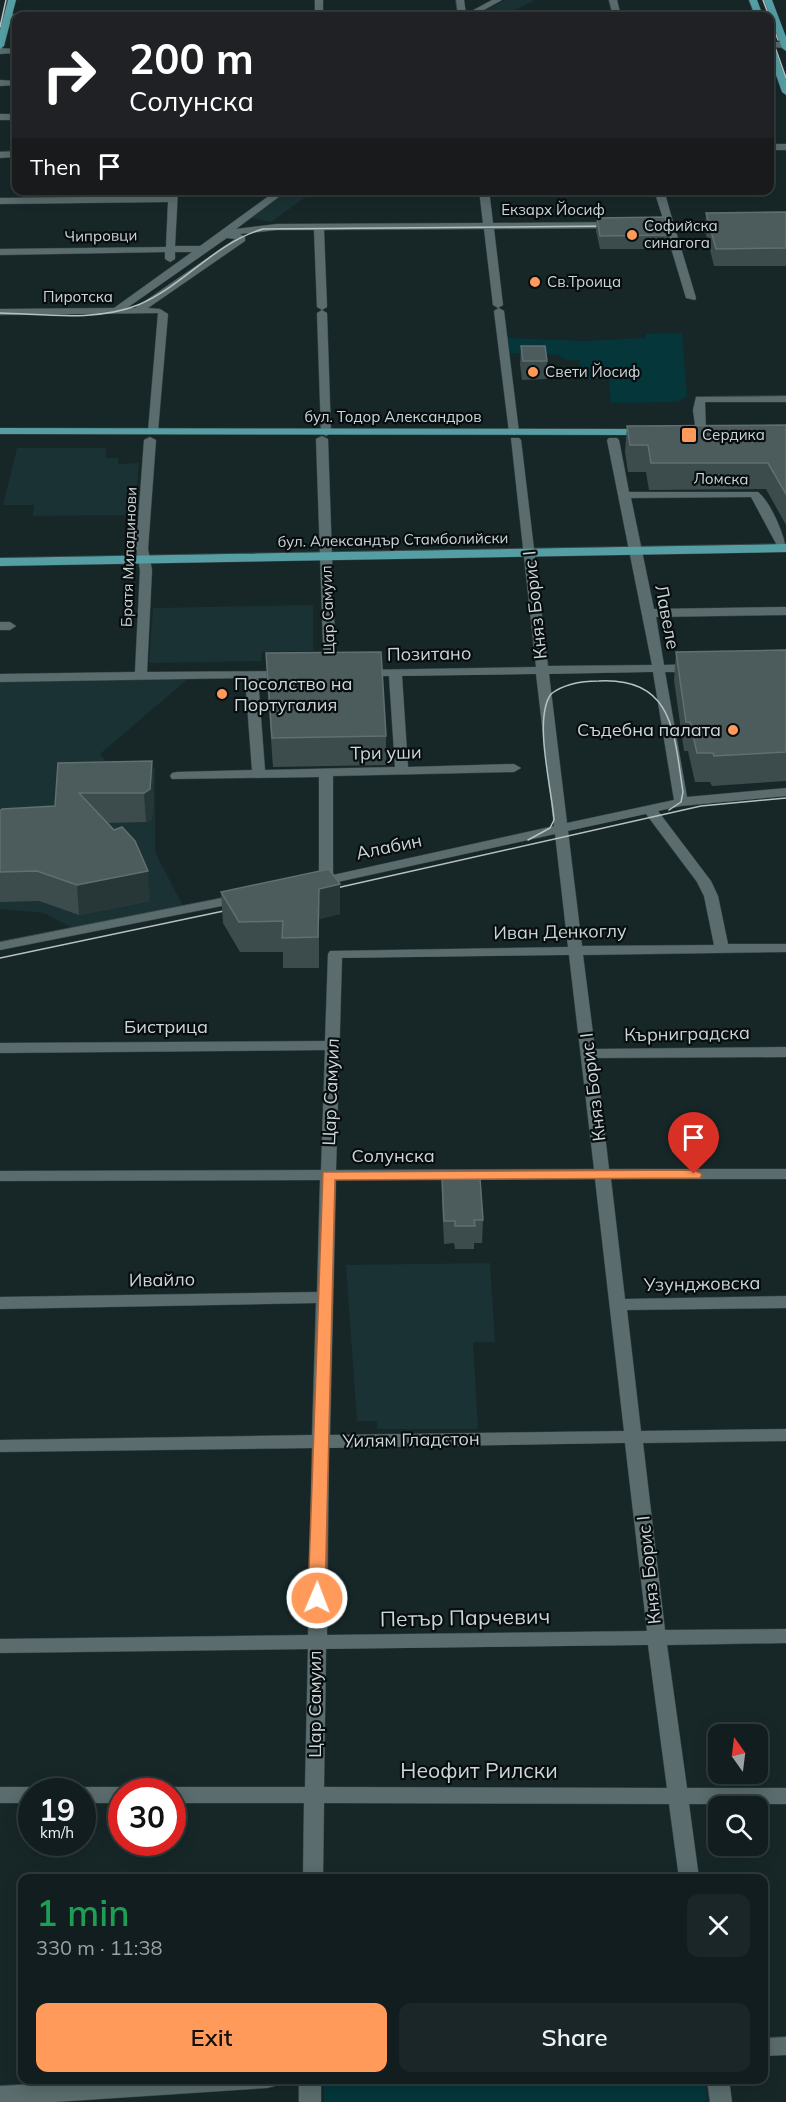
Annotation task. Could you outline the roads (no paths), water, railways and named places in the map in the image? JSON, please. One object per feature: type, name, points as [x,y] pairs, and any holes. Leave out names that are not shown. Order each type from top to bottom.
[{"type":"main road","points":[[0,46],[12,0]]},
{"type":"main road","points":[[774,15],[786,46]]},
{"type":"main road","points":[[774,58],[786,92]]},
{"type":"main road","name":"бул. Тодор Александров","points":[[0,431],[152,436]]},
{"type":"main road","name":"бул. Тодор Александров","points":[[0,439],[152,436],[515,436],[657,436],[613,440],[515,436]]},
{"type":"main road","name":"бул. Александър Стамболийски","points":[[0,562],[785,549]]},
{"type":"street","points":[[476,12],[498,0]]},
{"type":"street","points":[[190,4],[190,12]]},
{"type":"street","points":[[7,16],[12,16]]},
{"type":"street","points":[[0,201],[173,195],[168,250],[172,271]]},
{"type":"street","points":[[115,312],[277,195]]},
{"type":"street","name":"Княз Борис I","points":[[485,195],[657,1638],[688,1874]]},
{"type":"street","points":[[660,195],[691,298]]},
{"type":"street","name":"Екзарх Йосиф","points":[[220,237],[251,228],[739,225]]},
{"type":"street","name":"Цар Самуил","points":[[319,227],[327,556],[335,673]]},
{"type":"street","points":[[137,311],[242,239],[235,235],[220,237]]},
{"type":"street","name":"Чипровци","points":[[0,252],[203,249]]},
{"type":"street","name":"Пиротска","points":[[0,312],[137,311],[160,313]]},
{"type":"street","name":"Братя Миладинови","points":[[141,676],[146,560],[142,549],[160,313]]},
{"type":"street","points":[[701,436],[698,410],[700,399],[786,399]]},
{"type":"street","name":"Лавеле","points":[[613,440],[649,613],[681,802]]},
{"type":"street","name":"Ломска","points":[[624,495],[754,494],[759,498],[785,549]]},
{"type":"street","points":[[649,613],[786,611]]},
{"type":"street","name":"Позитано","points":[[335,673],[705,668]]},
{"type":"street","points":[[395,673],[402,771]]},
{"type":"street","points":[[0,678],[296,674]]},
{"type":"street","points":[[251,675],[258,774]]},
{"type":"street","name":"Три уши","points":[[177,776],[514,768]]},
{"type":"street","points":[[326,772],[326,881]]},
{"type":"street","name":"Алабин","points":[[303,886],[681,802],[786,792]]},
{"type":"street","points":[[648,809],[704,881],[711,896],[722,949]]},
{"type":"street","points":[[0,946],[258,895]]},
{"type":"street","name":"Иван Денкоглу","points":[[335,954],[786,948]]},
{"type":"street","name":"Цар Самуил","points":[[313,1874],[320,1442],[335,954]]},
{"type":"street","name":"Бистрица","points":[[0,1048],[332,1045]]},
{"type":"street","name":"Кърниградска","points":[[589,1054],[786,1052]]},
{"type":"street","name":"Солунска","points":[[0,1176],[786,1174]]},
{"type":"street","name":"Ивайло","points":[[0,1303],[325,1297]]},
{"type":"street","name":"Узунджовска","points":[[618,1305],[786,1302]]},
{"type":"street","name":"Уилям Гладстон","points":[[0,1446],[786,1435]]},
{"type":"street","name":"Петър Парчевич","points":[[0,1646],[786,1636]]},
{"type":"street","points":[[0,1795],[18,1795]]},
{"type":"street","name":"Неофит Рилски","points":[[186,1795],[786,1796]]},
{"type":"street","points":[[768,2047],[786,2046]]},
{"type":"street","points":[[0,2096],[188,2084]]},
{"type":"street","points":[[310,2084],[310,2102]]},
{"type":"street","points":[[719,2084],[721,2102]]},
{"type":"tram line","points":[[0,27],[6,0]]},
{"type":"tram line","points":[[763,0],[768,12]]},
{"type":"tram line","points":[[774,29],[778,40]]},
{"type":"tram line","points":[[774,44],[786,78]]},
{"type":"tram line","points":[[0,313],[87,315],[104,314],[138,305],[170,287],[229,244],[263,229],[613,226]]},
{"type":"tram line","points":[[652,226],[721,226]]},
{"type":"tram line","points":[[528,840],[550,828],[554,820],[545,755],[546,705],[551,694],[574,683],[624,682],[642,688],[656,699],[666,713],[672,730],[683,792],[681,802],[669,810]]},
{"type":"tram line","points":[[323,891],[701,806],[786,798]]},
{"type":"tram line","points":[[0,958],[238,908]]},
{"type":"place","name":"Софийска синагога","points":[[632,235]]},
{"type":"place","name":"Св.Троица","points":[[535,282]]},
{"type":"place","name":"Свети Йосиф","points":[[533,372]]},
{"type":"place","name":"Сердика","points":[[689,435]]},
{"type":"place","name":"Посолство на Португалия","points":[[222,694]]},
{"type":"place","name":"Съдебна палата","points":[[733,730]]}]
